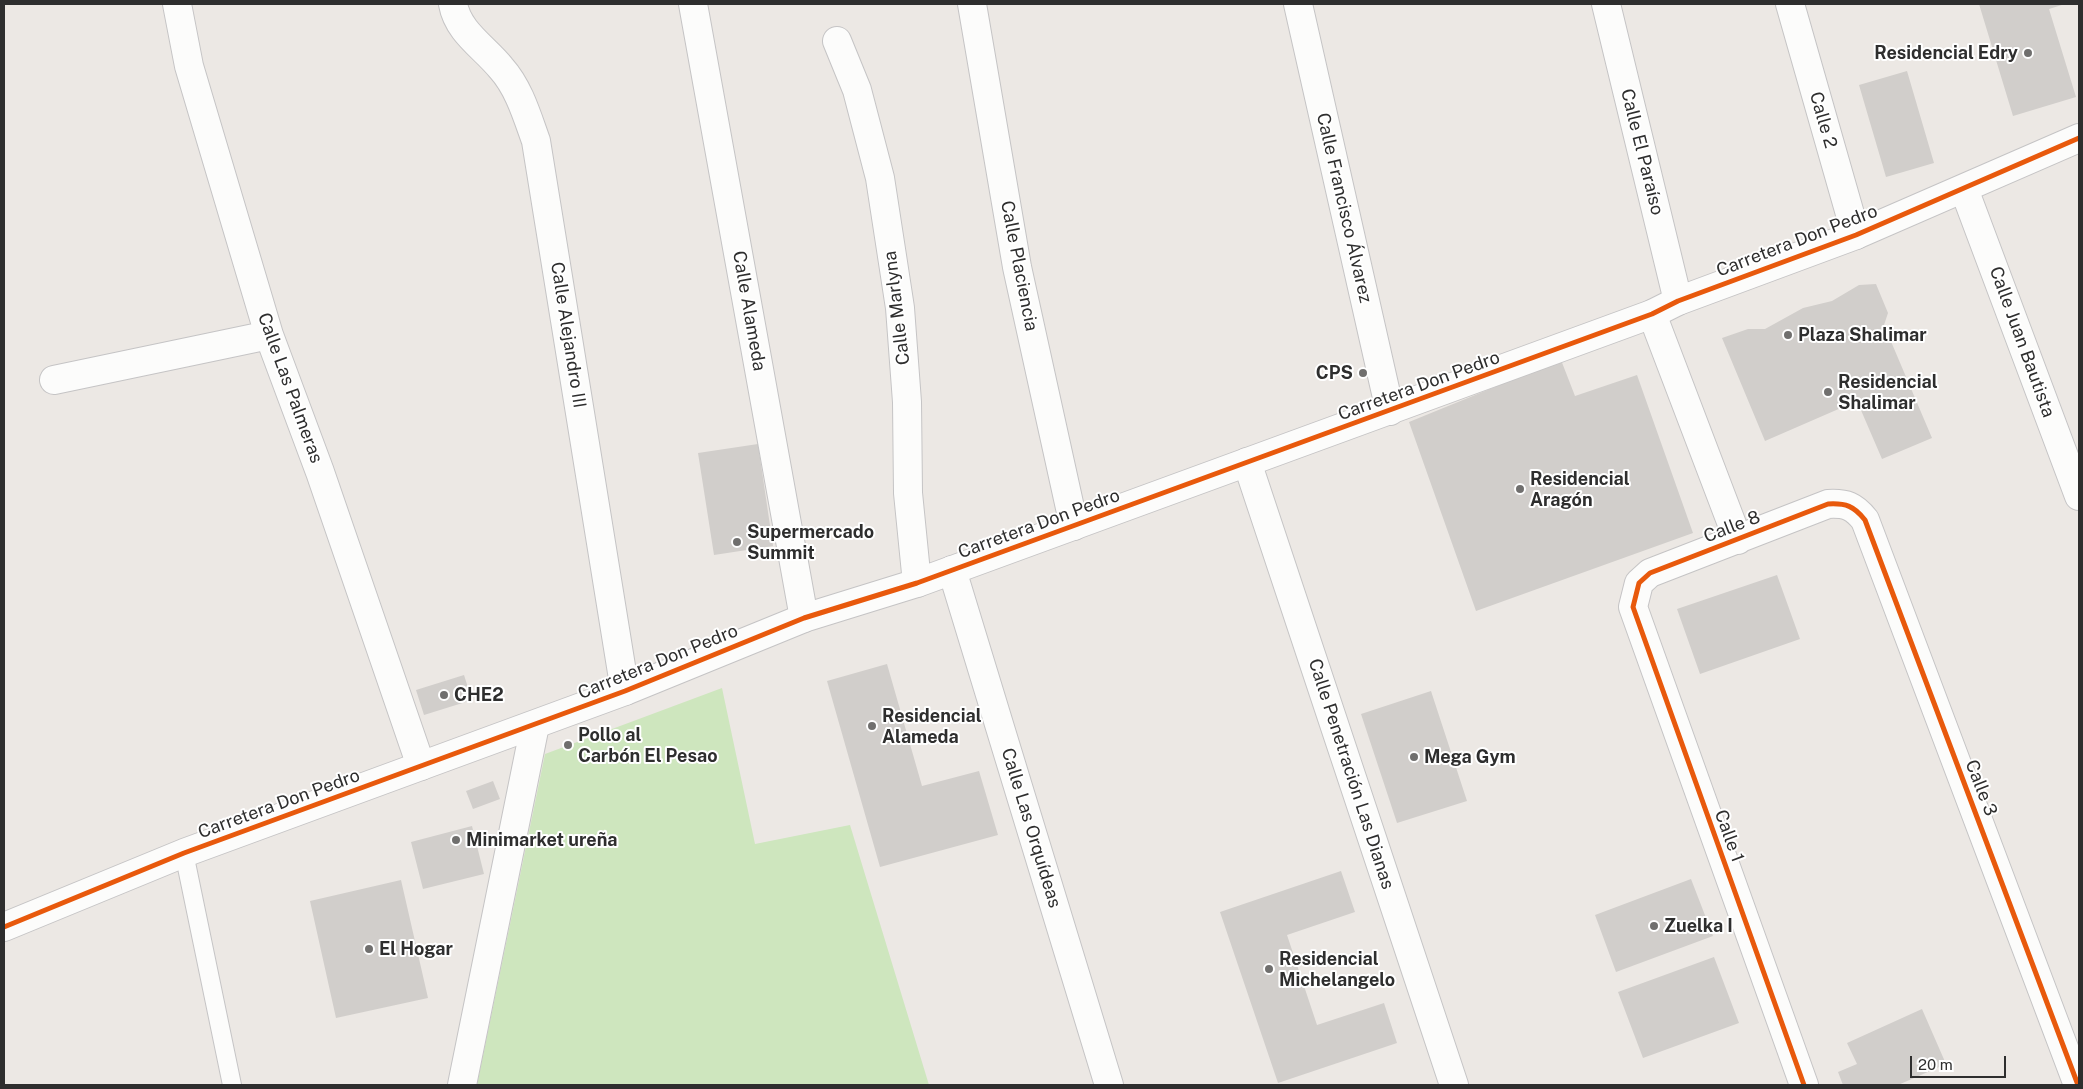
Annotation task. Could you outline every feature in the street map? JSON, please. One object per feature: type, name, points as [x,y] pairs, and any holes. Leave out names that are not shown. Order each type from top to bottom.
[{"type":"street","name":"Calle Las Palmeras","points":[[177,4],[189,66],[268,335],[320,472],[420,766]]},
{"type":"street","name":"Calle Alejandro III","points":[[453,4],[455,14],[474,42],[502,68],[521,100],[536,141],[625,691]]},
{"type":"street","name":"Calle Alameda","points":[[693,4],[804,618]]},
{"type":"street","name":"Calle Placiencia","points":[[972,4],[1017,267],[1074,526]]},
{"type":"street","name":"Calle Francisco Álvarez","points":[[1298,4],[1390,411]]},
{"type":"street","name":"Calle El Paraíso","points":[[1606,4],[1678,301]]},
{"type":"street","name":"Calle 2","points":[[1790,4],[1856,235]]},
{"type":"street","name":"Calle Marlyna","points":[[837,41],[857,90],[880,178],[898,298],[908,402],[908,493],[917,583]]},
{"type":"street","name":"Carretera Don Pedro","points":[[4,926],[184,853],[625,691],[804,618],[917,583],[1652,314],[1678,301],[1856,235],[2079,138]]},
{"type":"street","name":"Calle Juan Bautista","points":[[1964,188],[2079,496]]},
{"type":"street","points":[[1652,314],[1738,540]]},
{"type":"street","points":[[54,380],[268,335]]},
{"type":"street","name":"Calle Penetración Las Dianas","points":[[1248,462],[1454,1085]]},
{"type":"street","name":"Calle 8","points":[[1635,596],[1639,582],[1650,573],[1828,504],[1840,503],[1850,506]]},
{"type":"street","name":"Calle 3","points":[[1850,506],[1859,512],[1865,520],[2078,1085]]},
{"type":"street","name":"Calle Las Orquídeas","points":[[952,570],[1109,1085]]},
{"type":"street","name":"Calle 1","points":[[1635,596],[1633,607],[1804,1085]]},
{"type":"street","points":[[462,1085],[535,725]]},
{"type":"lane","points":[[184,853],[232,1085]]},
{"type":"green space","points":[[722,688],[755,844],[850,825],[929,1085],[477,1085],[545,754]]},
{"type":"building","name":"Residencial Edry","points":[[1979,4],[2065,4],[2049,9],[2076,97],[2013,116]]},
{"type":"building","points":[[1907,71],[1934,163],[1886,177],[1859,85]]},
{"type":"building","name":"Residencial Shalimar","points":[[1876,284],[1888,313],[1884,325],[1932,438],[1882,459],[1857,401],[1765,441],[1722,338],[1748,329],[1765,329],[1803,308],[1832,301],[1859,285]]},
{"type":"building","name":"Residencial Aragón","points":[[1561,360],[1575,396],[1637,375],[1693,533],[1476,611],[1409,422]]},
{"type":"building","points":[[758,444],[773,546],[714,555],[698,453]]},
{"type":"building","points":[[1777,575],[1800,639],[1700,674],[1677,609]]},
{"type":"building","name":"Residencial Alameda","points":[[887,664],[922,786],[979,771],[998,835],[880,867],[827,681]]},
{"type":"building","name":"CHE2","points":[[464,675],[472,700],[424,715],[416,690]]},
{"type":"building","name":"Mega Gym","points":[[1431,691],[1467,801],[1397,823],[1361,714]]},
{"type":"building","points":[[493,781],[500,799],[473,809],[466,791]]},
{"type":"building","points":[[472,826],[484,874],[423,889],[411,842]]},
{"type":"building","name":"Residencial Michelangelo","points":[[1341,871],[1355,912],[1287,935],[1317,1025],[1384,1003],[1397,1043],[1278,1083],[1220,912]]},
{"type":"building","name":"Zuelka I","points":[[1691,879],[1713,936],[1616,972],[1595,915]]},
{"type":"building","name":"El Hogar","points":[[401,880],[428,998],[336,1018],[310,901]]},
{"type":"building","points":[[1714,957],[1739,1023],[1643,1058],[1618,992]]},
{"type":"building","points":[[1922,1009],[1946,1064],[1898,1085],[1843,1085],[1838,1072],[1857,1064],[1847,1043]]},
{"type":"cycle path","points":[[4,927],[184,853],[625,691],[804,618],[917,583],[1652,314],[1678,301],[1856,235],[2079,138]]},
{"type":"cycle path","points":[[1804,1085],[1633,607],[1639,583],[1650,573],[1828,504],[1849,506],[1857,511],[1865,520],[2078,1085]]},
{"type":"place","name":"Residencial Edry","points":[[2028,53]]},
{"type":"place","name":"Plaza Shalimar","points":[[1788,335]]},
{"type":"place","name":"CPS","points":[[1363,373]]},
{"type":"place","name":"Residencial Shalimar","points":[[1828,392]]},
{"type":"place","name":"Residencial Aragón","points":[[1520,489]]},
{"type":"place","name":"Supermercado Summit","points":[[737,542]]},
{"type":"place","name":"CHE2","points":[[444,695]]},
{"type":"place","name":"Residencial Alameda","points":[[872,726]]},
{"type":"place","name":"Pollo al Carbón El Pesao","points":[[568,745]]},
{"type":"place","name":"Mega Gym","points":[[1414,757]]},
{"type":"place","name":"Minimarket ureña","points":[[456,840]]},
{"type":"place","name":"Zuelka I","points":[[1654,926]]},
{"type":"place","name":"El Hogar","points":[[369,949]]},
{"type":"place","name":"Residencial Michelangelo","points":[[1269,969]]}]
